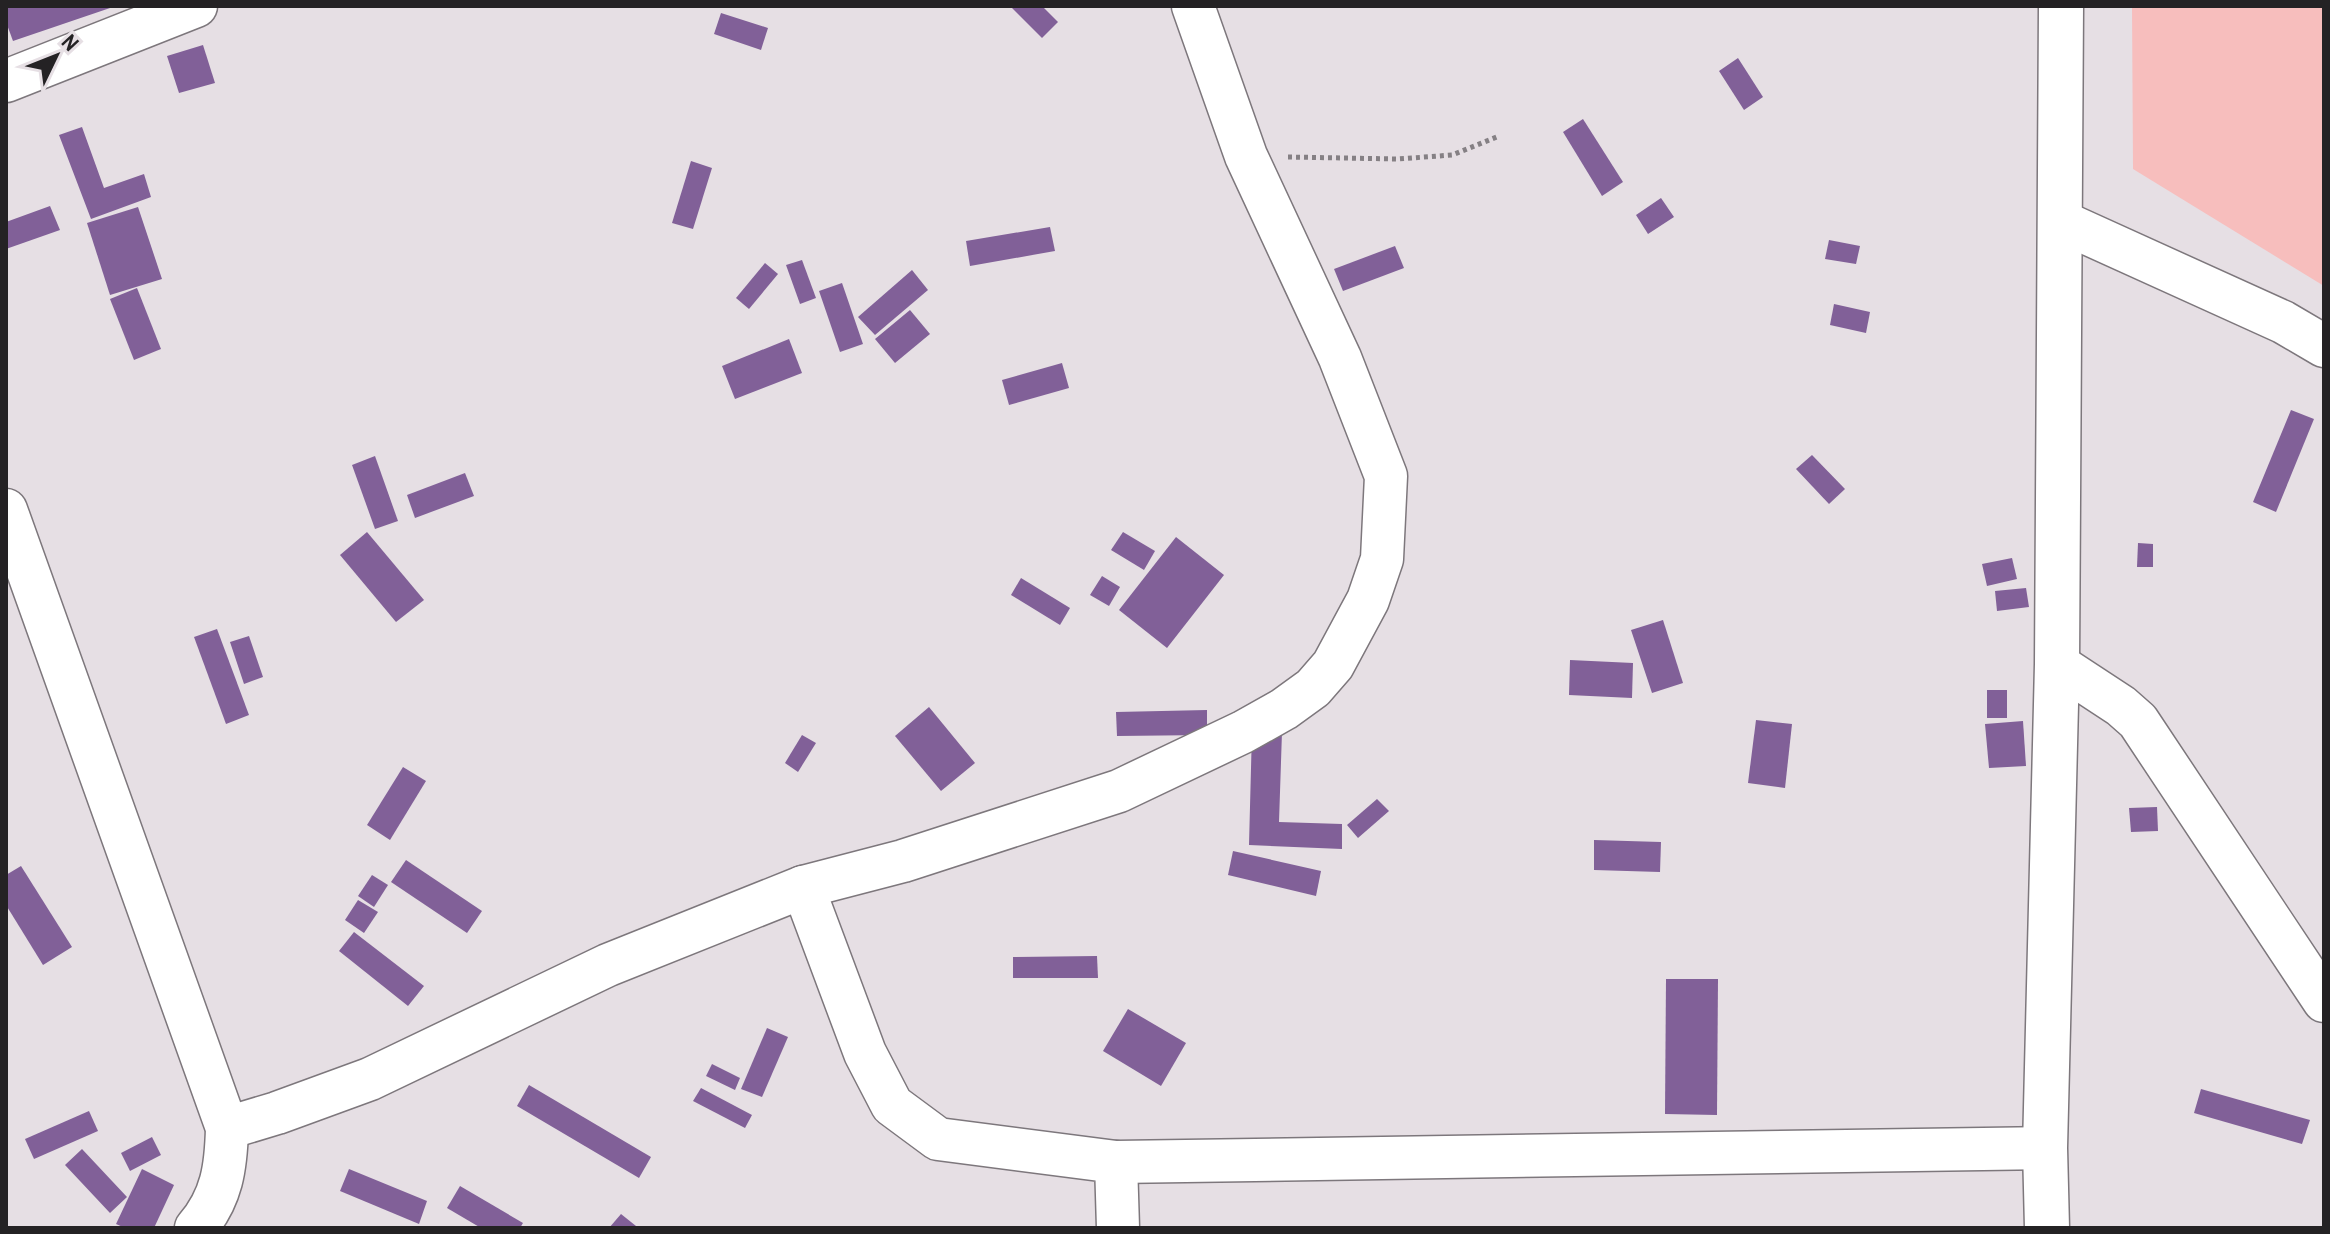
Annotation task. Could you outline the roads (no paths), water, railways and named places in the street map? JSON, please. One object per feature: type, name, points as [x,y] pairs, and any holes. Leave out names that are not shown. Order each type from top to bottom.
[{"type":"main road","points":[[2047,1228],[2045,1148],[2057,664],[2061,6]]},
{"type":"street","points":[[6,81],[196,6]]},
{"type":"street","points":[[227,1128],[370,1079],[608,965],[803,887],[903,861],[1119,791],[1284,709],[1313,688],[1333,665],[1368,600],[1382,559],[1386,476],[1340,358],[1246,156],[1193,6]]},
{"type":"street","points":[[2060,221],[2283,322],[2324,346]]},
{"type":"street","points":[[6,510],[227,1128],[220,1191],[196,1228]]},
{"type":"street","points":[[2057,664],[2121,706],[2138,721],[2324,1001]]},
{"type":"street","points":[[803,887],[865,1053],[892,1105],[938,1139],[1116,1162],[2045,1148]]},
{"type":"street","points":[[1116,1162],[1118,1228]]}]
